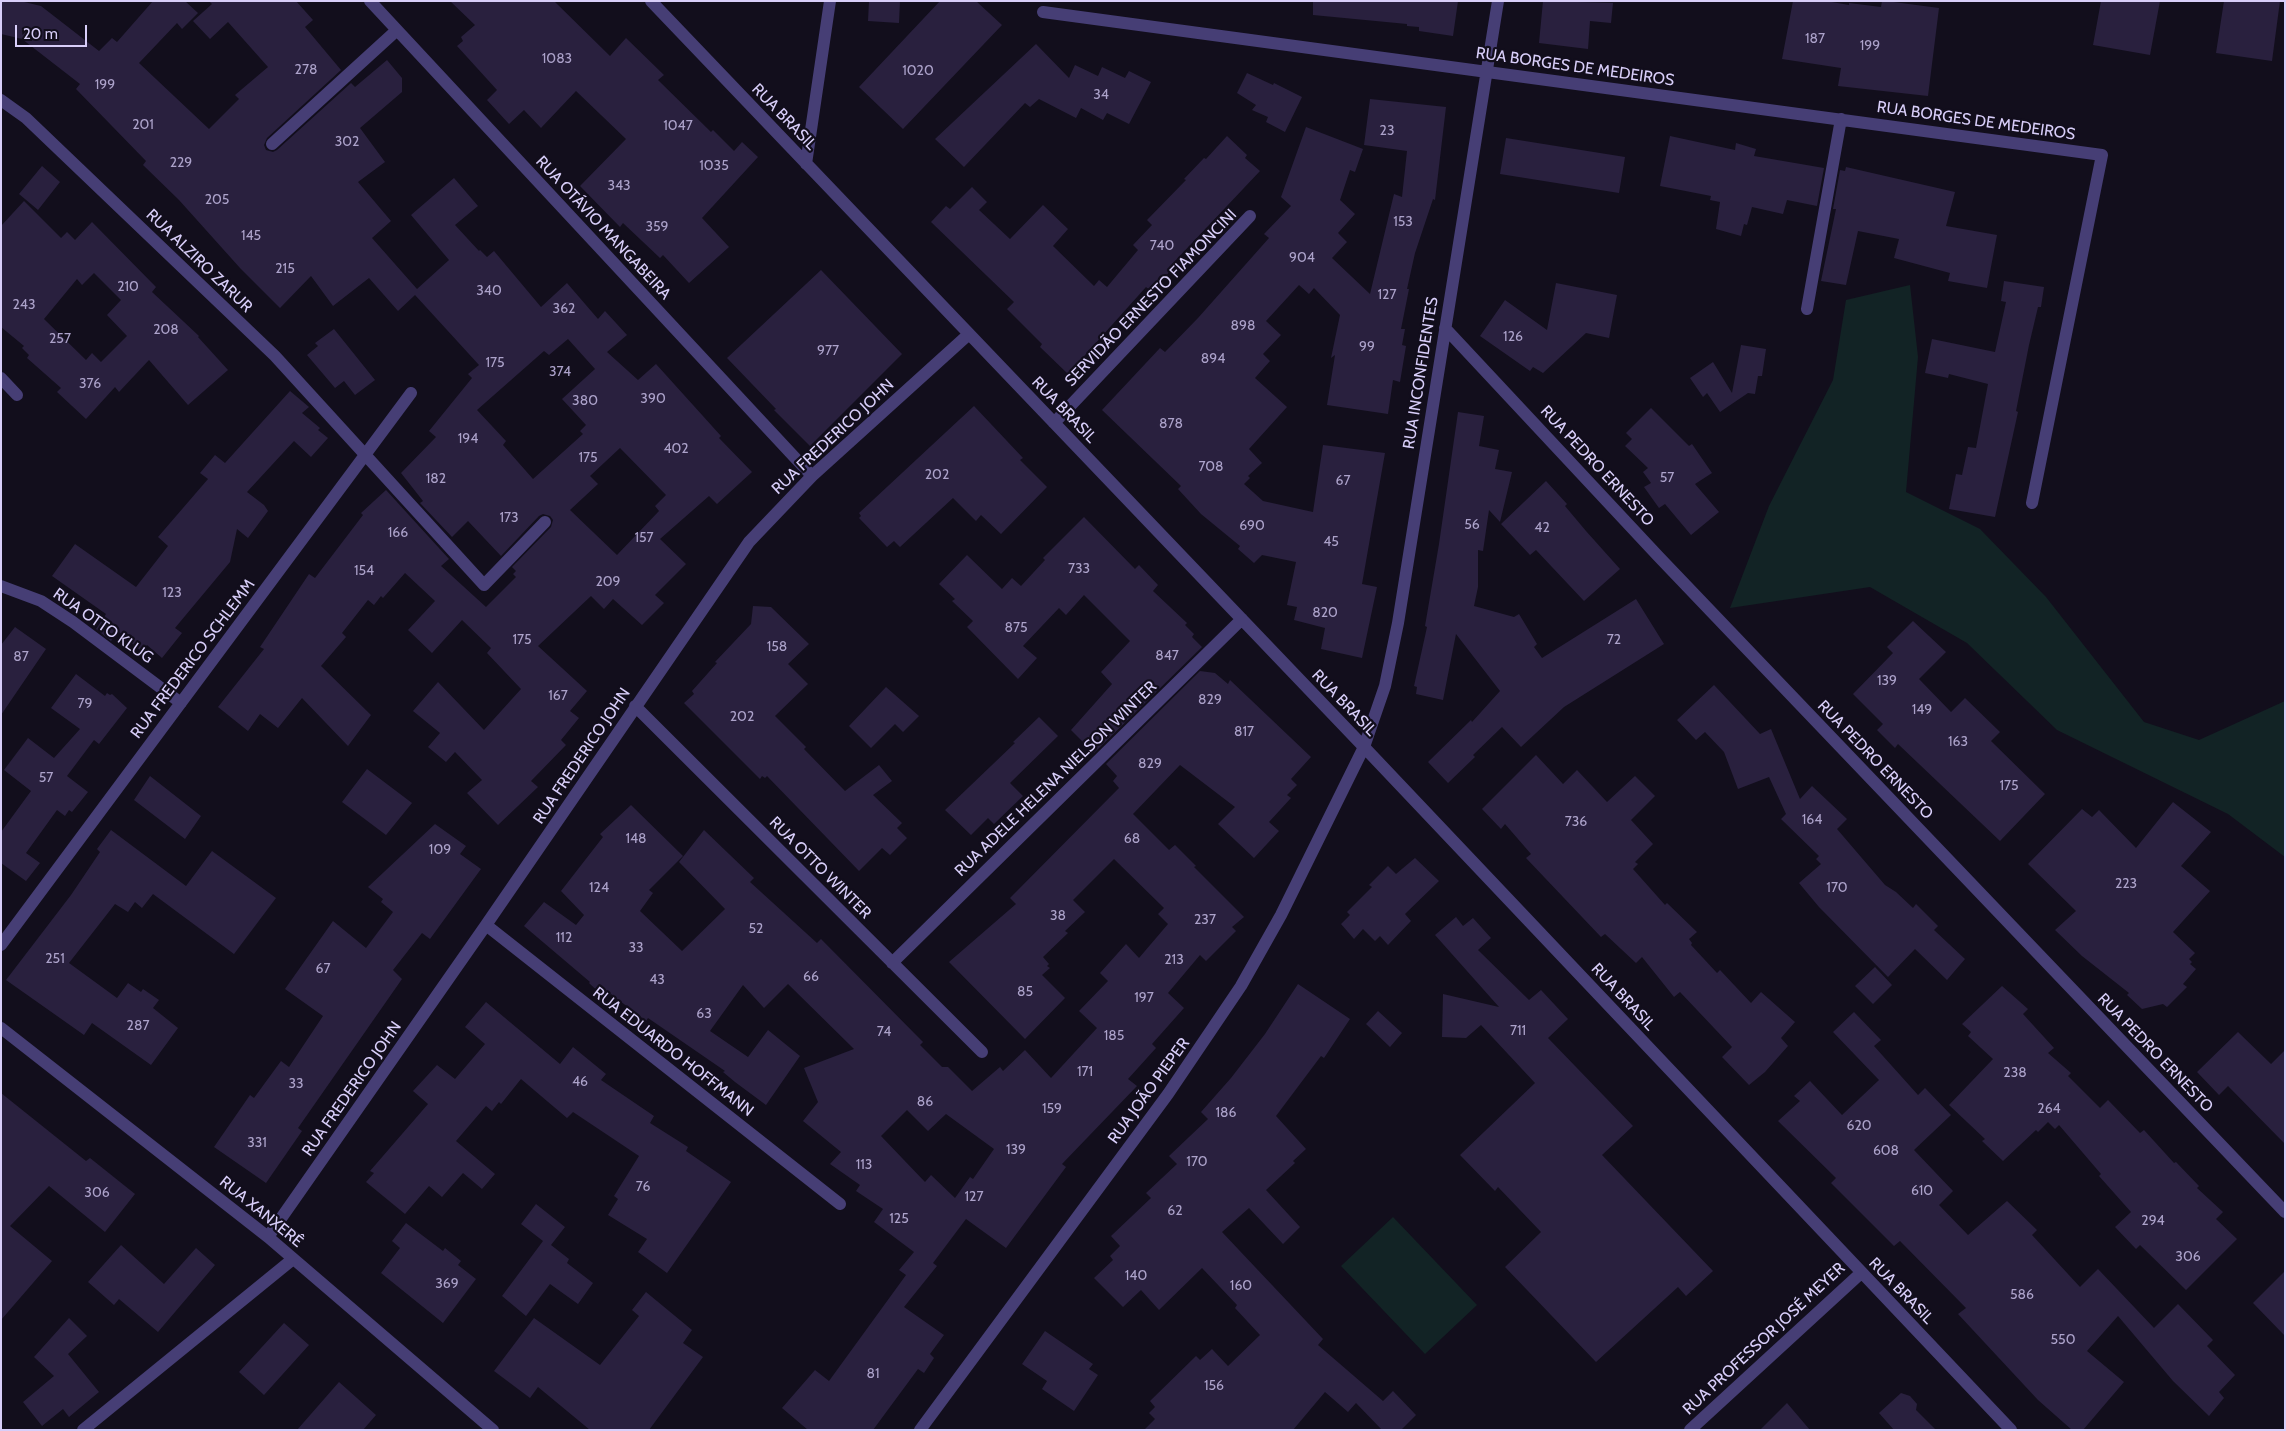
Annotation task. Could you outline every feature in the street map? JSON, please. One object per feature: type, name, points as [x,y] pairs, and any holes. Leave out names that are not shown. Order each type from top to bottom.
[{"type":"street","name":"RUA OTÁVIO MANGABEIRA","points":[[370,1],[812,476]]},
{"type":"street","name":"RUA BRASIL","points":[[651,1],[1364,747],[2011,1430]]},
{"type":"street","points":[[806,164],[830,1]]},
{"type":"street","name":"RUA INCONFIDENTES","points":[[1364,747],[1385,686],[1398,623],[1498,1]]},
{"type":"street","name":"RUA BORGES DE MEDEIROS","points":[[1043,12],[2102,155],[2032,503]]},
{"type":"street","points":[[272,144],[397,30]]},
{"type":"street","name":"RUA ALZIRO ZARUR","points":[[1,100],[26,118],[275,356],[484,585],[545,522]]},
{"type":"street","points":[[1807,309],[1840,120]]},
{"type":"street","name":"SERVIDÃO ERNESTO FIAMONCINI","points":[[1054,423],[1250,216]]},
{"type":"street","name":"RUA PEDRO ERNESTO","points":[[1445,328],[1658,556],[2285,1212]]},
{"type":"street","name":"RUA FREDERICO JOHN","points":[[268,1238],[749,542],[812,476],[969,334]]},
{"type":"street","points":[[1,378],[17,396]]},
{"type":"street","name":"RUA FREDERICO SCHLEMM","points":[[1,944],[411,393]]},
{"type":"street","name":"RUA OTTO KLUG","points":[[1,586],[41,601],[73,622],[181,703]]},
{"type":"street","name":"RUA ADELE HELENA NIELSON WINTER","points":[[892,963],[1242,619]]},
{"type":"street","name":"RUA OTTO WINTER","points":[[635,706],[982,1052]]},
{"type":"street","name":"RUA JOÃO PIEPER","points":[[920,1430],[1168,1094],[1236,993],[1282,915],[1364,747]]},
{"type":"street","name":"RUA EDUARDO HOFFMANN","points":[[486,925],[840,1204]]},
{"type":"street","name":"RUA XANXERÊ","points":[[1,1028],[268,1238],[493,1430]]},
{"type":"street","points":[[83,1430],[293,1259]]},
{"type":"street","name":"RUA PROFESSOR JOSÉ MEYER","points":[[1690,1430],[1861,1273]]},
{"type":"shaded area","points":[[1910,285],[1918,357],[1906,492],[1980,529],[2046,597],[2144,722],[2199,740],[2285,701],[2285,857],[2228,814],[2057,730],[1967,643],[1870,587],[1730,608],[1769,506],[1833,380],[1846,300]]},
{"type":"shaded area","points":[[1393,1217],[1477,1305],[1425,1354],[1341,1266]]},
{"type":"building","points":[[1,1],[20,1],[41,6],[99,51],[112,38],[117,42],[153,1],[185,1],[198,13],[182,29],[177,23],[139,63],[209,129],[239,99],[235,95],[268,67],[228,22],[210,39],[193,21],[212,4],[209,1],[296,1],[313,20],[305,27],[341,70],[267,138],[264,145],[266,150],[273,152],[277,150],[351,83],[355,87],[387,60],[402,78],[402,92],[360,128],[385,162],[358,182],[391,221],[372,238],[417,289],[449,260],[411,215],[454,178],[478,206],[455,225],[479,251],[487,257],[494,251],[541,307],[567,283],[598,319],[605,311],[627,335],[607,352],[638,380],[656,364],[721,436],[719,438],[752,472],[717,504],[709,496],[660,539],[686,564],[655,595],[664,603],[642,625],[613,599],[604,609],[591,596],[538,646],[587,691],[570,711],[579,718],[561,740],[566,745],[531,781],[538,787],[498,825],[467,793],[482,780],[455,752],[446,762],[428,747],[440,733],[413,711],[438,682],[484,730],[521,689],[487,653],[491,648],[462,620],[432,653],[408,630],[435,601],[405,573],[383,598],[381,596],[374,605],[368,600],[342,633],[346,637],[321,666],[371,715],[348,746],[302,698],[278,728],[260,714],[248,731],[218,707],[264,649],[260,647],[309,574],[315,578],[363,515],[361,513],[386,490],[449,559],[441,566],[486,607],[516,577],[513,574],[516,571],[512,567],[551,527],[553,520],[550,516],[543,514],[539,516],[501,556],[468,521],[452,537],[420,503],[423,501],[401,473],[436,437],[429,431],[472,378],[468,374],[479,365],[415,295],[398,311],[369,278],[333,306],[311,276],[280,308],[240,268],[179,200],[143,165],[146,161],[76,89],[80,84],[22,39],[1,34]],"holes":[[[568,339],[595,369],[562,399],[586,425],[580,431],[583,434],[533,479],[503,445],[506,441],[477,410],[544,351],[549,355]],[[620,448],[666,495],[655,506],[659,511],[617,555],[570,510],[598,484],[590,476]]]},
{"type":"building","points":[[450,1],[554,1],[610,56],[626,38],[664,75],[658,80],[711,132],[713,130],[734,151],[742,142],[758,157],[702,218],[729,247],[689,283],[663,255],[660,258],[623,223],[620,227],[580,186],[626,139],[576,91],[541,128],[524,110],[509,124],[487,100],[497,90],[457,46],[463,41],[461,37],[475,25]]},
{"type":"building","points":[[869,1],[900,1],[899,23],[868,21]]},
{"type":"building","points":[[940,1],[976,1],[1002,25],[903,129],[859,87]]},
{"type":"building","points":[[1313,1],[1458,1],[1453,36],[1419,31],[1419,27],[1407,26],[1407,24],[1313,15]]},
{"type":"building","points":[[1543,1],[1613,3],[1611,23],[1590,21],[1588,49],[1539,43]]},
{"type":"building","points":[[1793,1],[1826,1],[1881,7],[1882,1],[1886,1],[1939,8],[1928,96],[1838,86],[1841,68],[1782,59]]},
{"type":"building","points":[[2101,1],[2160,1],[2150,55],[2093,45]]},
{"type":"building","points":[[2224,1],[2280,1],[2272,61],[2216,53]]},
{"type":"building","points":[[1036,44],[1069,78],[1075,65],[1098,76],[1102,67],[1125,78],[1129,71],[1151,82],[1129,124],[1107,113],[1103,120],[1081,108],[1076,118],[1039,99],[1030,107],[1025,103],[964,167],[935,139]]},
{"type":"building","points":[[1247,73],[1273,85],[1274,83],[1302,97],[1285,132],[1266,122],[1268,117],[1252,110],[1256,105],[1237,93]]},
{"type":"building","points":[[1370,99],[1446,107],[1435,200],[1433,199],[1415,253],[1407,289],[1409,289],[1401,329],[1405,329],[1402,345],[1406,346],[1400,382],[1393,380],[1388,414],[1327,405],[1335,355],[1331,358],[1340,315],[1314,288],[1309,294],[1299,285],[1266,321],[1281,335],[1263,354],[1270,361],[1255,378],[1287,407],[1249,449],[1262,463],[1248,476],[1250,478],[1244,484],[1263,501],[1313,512],[1323,445],[1385,453],[1362,584],[1377,587],[1362,658],[1321,649],[1325,628],[1294,620],[1297,607],[1287,605],[1296,562],[1262,555],[1254,563],[1238,549],[1240,546],[1201,514],[1178,489],[1181,486],[1102,410],[1160,348],[1165,352],[1269,238],[1264,234],[1291,206],[1281,197],[1306,127],[1363,149],[1355,172],[1350,170],[1340,200],[1355,214],[1338,233],[1347,242],[1332,258],[1370,294],[1394,194],[1402,197],[1407,151],[1364,145]]},
{"type":"building","points":[[1227,136],[1247,155],[1245,158],[1260,171],[1175,261],[1177,263],[1152,292],[1146,287],[1068,374],[1040,347],[1042,344],[1007,309],[1014,302],[931,222],[946,206],[950,209],[972,187],[987,202],[979,210],[1010,239],[1043,205],[1068,229],[1053,246],[1094,286],[1099,280],[1107,287],[1138,250],[1133,245],[1152,225],[1147,220]]},
{"type":"building","points":[[1670,136],[1735,150],[1736,143],[1756,149],[1754,156],[1824,168],[1817,206],[1787,200],[1783,214],[1752,207],[1747,225],[1744,224],[1741,236],[1716,229],[1720,202],[1710,200],[1711,196],[1660,186]]},
{"type":"building","points":[[1506,138],[1625,157],[1619,193],[1500,174]]},
{"type":"building","points":[[42,166],[60,182],[38,210],[19,194]]},
{"type":"building","points":[[1846,167],[1955,192],[1946,226],[1997,235],[1987,288],[1948,281],[1950,273],[1894,258],[1899,239],[1858,231],[1846,285],[1821,281],[1836,209],[1833,209],[1840,170],[1845,171]]},
{"type":"building","points":[[24,201],[61,238],[67,232],[75,240],[92,222],[156,287],[152,292],[199,336],[228,370],[188,405],[149,360],[119,392],[115,387],[86,419],[57,392],[61,388],[27,358],[29,355],[22,348],[24,346],[1,327],[1,226]],"holes":[[[94,273],[121,300],[107,315],[127,336],[101,362],[92,353],[86,360],[44,319],[77,279],[82,285]]]},
{"type":"building","points":[[821,270],[902,354],[810,446],[727,358]]},
{"type":"building","points":[[2004,281],[2044,287],[2041,307],[2038,307],[2029,345],[2016,411],[2018,412],[1995,517],[1949,509],[1956,474],[1962,475],[1968,447],[1976,448],[1988,384],[1949,374],[1948,378],[1925,373],[1932,339],[1995,352],[2006,302],[2001,301]]},
{"type":"building","points":[[1556,283],[1617,295],[1609,338],[1586,333],[1543,373],[1533,367],[1530,371],[1480,336],[1505,300],[1547,330]]},
{"type":"building","points":[[334,329],[375,380],[355,395],[344,381],[335,388],[307,355],[318,346],[315,343]]},
{"type":"building","points":[[1741,345],[1766,349],[1762,376],[1758,376],[1755,394],[1748,393],[1720,412],[1707,393],[1703,397],[1690,378],[1713,362],[1732,393]]},
{"type":"building","points":[[290,391],[309,407],[302,413],[320,428],[318,430],[328,438],[311,457],[294,441],[247,492],[264,505],[268,511],[248,538],[237,529],[230,562],[175,628],[182,633],[162,658],[147,645],[142,652],[118,631],[111,641],[96,629],[106,614],[52,576],[75,544],[136,587],[168,546],[158,537],[208,479],[200,473],[215,455],[225,463]]},
{"type":"building","points":[[974,406],[1023,458],[1020,460],[1047,487],[1001,534],[981,515],[976,521],[953,498],[900,547],[894,541],[887,547],[859,518],[861,516],[859,513]]},
{"type":"building","points":[[1651,408],[1689,446],[1692,444],[1712,473],[1695,484],[1719,512],[1691,535],[1665,504],[1659,508],[1644,487],[1651,483],[1643,472],[1648,468],[1625,446],[1632,439],[1626,433]]},
{"type":"building","points":[[1458,412],[1484,416],[1479,446],[1499,450],[1495,469],[1512,472],[1500,522],[1489,510],[1483,551],[1478,550],[1478,587],[1474,606],[1514,617],[1519,614],[1537,644],[1534,647],[1542,658],[1636,599],[1664,644],[1564,707],[1521,747],[1502,727],[1448,783],[1428,762],[1471,720],[1472,722],[1500,691],[1456,634],[1443,700],[1416,694],[1417,687],[1414,686],[1427,627],[1425,626]]},
{"type":"building","points":[[1546,481],[1567,504],[1565,506],[1586,531],[1620,569],[1584,601],[1536,550],[1530,555],[1501,524]]},
{"type":"building","points":[[1084,517],[1135,569],[1139,565],[1158,585],[1153,591],[1187,623],[1185,625],[1194,634],[1192,637],[1202,647],[1094,753],[1071,730],[1112,684],[1101,672],[1130,641],[1084,595],[1066,615],[1059,608],[1023,646],[1037,658],[1018,679],[967,627],[973,621],[952,601],[955,599],[939,584],[967,555],[1002,589],[1012,578],[1021,586],[1045,560],[1043,558]]},
{"type":"building","points":[[753,606],[771,607],[809,644],[788,664],[808,684],[775,716],[806,747],[804,749],[845,791],[879,765],[892,781],[873,795],[902,823],[897,828],[907,838],[890,855],[882,848],[859,871],[767,776],[765,778],[762,776],[760,779],[684,703],[694,694],[692,691],[717,663],[715,662],[751,624]]},
{"type":"building","points":[[1913,621],[1946,652],[1919,679],[1951,712],[1965,698],[2000,732],[1991,741],[2045,794],[2000,841],[1898,744],[1895,748],[1877,730],[1883,724],[1853,694],[1893,653],[1887,647]]},
{"type":"building","points":[[15,627],[46,649],[1,715],[1,645]]},
{"type":"building","points":[[1200,671],[1215,673],[1228,684],[1230,680],[1311,757],[1291,779],[1297,785],[1287,795],[1291,798],[1269,822],[1279,831],[1254,858],[1218,824],[1235,807],[1180,765],[1133,814],[1169,850],[1175,845],[1196,866],[1194,867],[1244,917],[1232,927],[1236,931],[1206,961],[1200,955],[1168,993],[1184,1008],[1152,1044],[1156,1048],[1128,1079],[1137,1086],[1062,1164],[1066,1167],[1006,1248],[966,1219],[933,1263],[937,1266],[904,1307],[944,1335],[930,1354],[934,1358],[924,1373],[918,1369],[873,1430],[808,1430],[782,1408],[815,1370],[829,1381],[906,1275],[899,1270],[914,1252],[874,1222],[883,1209],[856,1191],[860,1185],[830,1164],[841,1152],[803,1121],[818,1102],[804,1068],[854,1049],[788,984],[764,1008],[743,985],[710,1031],[748,1057],[768,1030],[800,1056],[766,1105],[723,1072],[725,1071],[648,1018],[646,1021],[611,994],[606,999],[590,982],[524,926],[544,902],[576,925],[584,915],[561,891],[603,837],[600,834],[631,805],[683,856],[649,890],[653,893],[640,911],[682,951],[725,909],[679,862],[704,830],[754,878],[750,882],[817,943],[821,939],[923,1042],[920,1045],[942,1067],[948,1067],[972,1091],[1000,1067],[1003,1071],[1025,1050],[1051,1078],[1097,1028],[1079,1011],[1108,981],[1100,973],[1126,944],[1139,958],[1168,924],[1158,914],[1164,908],[1114,859],[1073,900],[1085,912],[1065,931],[1068,933],[1043,957],[1050,968],[1042,975],[1065,998],[1025,1039],[949,962],[1016,904],[1010,898],[1119,788],[1113,781],[1117,776],[1106,764]],"holes":[[[907,1110],[928,1131],[946,1114],[994,1149],[973,1179],[970,1177],[955,1198],[931,1175],[925,1182],[881,1136]]]},
{"type":"building","points":[[76,674],[105,696],[107,693],[112,694],[127,708],[99,744],[94,740],[67,776],[88,792],[72,812],[69,810],[65,816],[57,810],[26,853],[40,863],[26,881],[1,863],[1,832],[31,791],[4,770],[28,738],[54,758],[80,729],[51,708]]},
{"type":"building","points":[[1714,685],[1760,734],[1771,729],[1800,799],[1812,786],[1847,819],[1837,829],[1885,885],[1896,892],[1913,908],[1916,904],[1938,926],[1934,930],[1965,959],[1947,980],[1915,949],[1888,977],[1819,907],[1799,883],[1821,864],[1816,859],[1819,856],[1781,819],[1786,814],[1769,777],[1738,789],[1724,752],[1705,732],[1696,740],[1677,720]]},
{"type":"building","points":[[886,687],[919,716],[903,732],[895,724],[871,748],[849,726]]},
{"type":"building","points":[[1039,717],[1058,736],[1010,783],[1023,796],[994,824],[988,818],[971,835],[945,810],[1015,743],[1013,742]]},
{"type":"building","points":[[1536,755],[1563,784],[1577,770],[1607,802],[1635,776],[1655,796],[1631,820],[1653,844],[1635,862],[1638,864],[1633,869],[1665,905],[1667,903],[1697,932],[1689,939],[1692,943],[1691,945],[1717,973],[1720,970],[1751,1003],[1761,992],[1795,1022],[1781,1038],[1788,1046],[1765,1072],[1749,1085],[1722,1057],[1732,1047],[1680,992],[1674,997],[1642,957],[1636,963],[1605,934],[1601,937],[1526,858],[1531,854],[1505,824],[1501,829],[1482,809]]},
{"type":"building","points":[[367,769],[412,803],[386,835],[342,802]]},
{"type":"building","points":[[150,776],[201,816],[185,839],[134,800]]},
{"type":"building","points":[[2173,802],[2211,832],[2181,866],[2210,891],[2173,932],[2195,953],[2189,959],[2192,962],[2190,964],[2196,969],[2183,984],[2187,987],[2167,1007],[2163,1004],[2142,1009],[2127,995],[2129,993],[2082,956],[2055,930],[2076,911],[2028,864],[2082,809],[2092,817],[2099,810],[2136,848]]},
{"type":"building","points":[[435,824],[466,846],[460,854],[481,869],[430,939],[422,933],[393,970],[402,979],[298,1128],[302,1131],[266,1183],[214,1147],[250,1095],[254,1098],[281,1061],[289,1067],[323,1016],[285,989],[333,921],[366,948],[393,912],[381,902],[383,899],[368,887]]},
{"type":"building","points":[[111,830],[186,886],[212,851],[276,898],[234,954],[153,894],[142,908],[135,902],[128,912],[115,904],[69,963],[117,998],[128,983],[141,992],[143,989],[159,1000],[153,1008],[178,1028],[151,1065],[92,1023],[84,1035],[6,980],[71,895],[100,852],[97,849]]},
{"type":"building","points":[[1415,858],[1439,881],[1405,914],[1411,921],[1388,945],[1380,936],[1375,941],[1363,929],[1354,939],[1341,924],[1350,915],[1347,912],[1372,887],[1369,885],[1388,866],[1396,874]]},
{"type":"building","points":[[1456,917],[1463,926],[1473,918],[1491,938],[1478,950],[1529,1000],[1541,990],[1568,1019],[1548,1038],[1633,1126],[1602,1155],[1713,1271],[1686,1296],[1678,1287],[1596,1362],[1505,1267],[1541,1232],[1498,1187],[1495,1191],[1460,1155],[1535,1083],[1481,1025],[1466,1038],[1442,1037],[1443,994],[1499,1007],[1435,935]]},
{"type":"building","points":[[1875,967],[1892,985],[1873,1004],[1855,986]]},
{"type":"building","points":[[1298,984],[1350,1019],[1324,1058],[1321,1056],[1276,1116],[1306,1149],[1293,1161],[1295,1163],[1266,1190],[1300,1227],[1283,1244],[1249,1208],[1222,1232],[1323,1339],[1318,1345],[1383,1401],[1393,1391],[1416,1415],[1401,1430],[1382,1430],[1356,1403],[1348,1412],[1325,1392],[1293,1430],[1144,1430],[1155,1419],[1149,1413],[1155,1407],[1150,1401],[1196,1356],[1200,1360],[1212,1349],[1228,1366],[1260,1335],[1235,1308],[1237,1305],[1202,1268],[1159,1310],[1141,1290],[1123,1307],[1094,1278],[1113,1260],[1110,1256],[1120,1246],[1111,1236],[1151,1198],[1146,1193],[1177,1164],[1169,1156],[1208,1119],[1201,1112],[1231,1078],[1265,1034]]},
{"type":"building","points":[[2002,986],[2028,1009],[2023,1014],[2054,1048],[2048,1053],[2071,1073],[2068,1076],[2100,1108],[2108,1100],[2140,1133],[2144,1130],[2174,1163],[2176,1162],[2199,1186],[2197,1188],[2223,1212],[2216,1219],[2237,1239],[2186,1290],[2140,1245],[2136,1249],[2115,1227],[2131,1212],[2099,1176],[2101,1174],[2059,1125],[2055,1129],[2048,1122],[2038,1132],[2036,1130],[2003,1161],[1982,1141],[1985,1139],[1949,1105],[1993,1059],[1968,1036],[1971,1032],[1962,1024]]},
{"type":"building","points":[[486,1002],[560,1064],[573,1047],[606,1074],[601,1080],[654,1116],[650,1123],[688,1147],[686,1151],[731,1182],[667,1273],[638,1252],[647,1239],[608,1215],[618,1199],[614,1196],[639,1156],[573,1112],[567,1118],[521,1079],[501,1104],[499,1102],[492,1111],[486,1106],[456,1141],[495,1174],[482,1189],[463,1173],[442,1197],[429,1186],[405,1214],[366,1182],[374,1173],[370,1171],[428,1104],[413,1091],[437,1065],[455,1079],[485,1044],[465,1027]]},
{"type":"building","points":[[1378,1011],[1402,1033],[1390,1047],[1366,1024]]},
{"type":"building","points":[[1854,1012],[1881,1040],[1874,1046],[1918,1095],[1925,1088],[1951,1115],[1914,1150],[1953,1191],[1939,1205],[1968,1235],[2007,1201],[2037,1230],[2032,1235],[2080,1287],[2098,1269],[2154,1328],[2178,1304],[2213,1340],[2207,1346],[2235,1375],[2219,1392],[2224,1398],[2209,1416],[2173,1381],[2118,1316],[2087,1351],[2124,1382],[2083,1430],[2072,1430],[2038,1400],[1958,1314],[1966,1308],[1900,1241],[1894,1246],[1831,1183],[1836,1178],[1778,1121],[1800,1101],[1794,1096],[1810,1081],[1842,1115],[1879,1080],[1833,1032]]},
{"type":"building","points":[[2238,1032],[2271,1064],[2285,1050],[2285,1144],[2228,1086],[2219,1095],[2197,1072]]},
{"type":"building","points":[[1,1093],[86,1161],[90,1158],[135,1194],[105,1232],[49,1186],[10,1226],[52,1261],[1,1320]]},
{"type":"building","points":[[536,1204],[565,1227],[551,1245],[569,1259],[567,1263],[593,1283],[578,1304],[550,1284],[526,1316],[502,1296],[543,1241],[521,1224]]},
{"type":"building","points":[[406,1223],[443,1251],[445,1248],[461,1261],[458,1265],[476,1279],[443,1323],[381,1273],[400,1248],[392,1241]]},
{"type":"building","points":[[121,1245],[164,1284],[196,1248],[215,1265],[158,1332],[119,1299],[114,1305],[88,1282]]},
{"type":"building","points":[[2285,1271],[2285,1336],[2253,1303]]},
{"type":"building","points":[[646,1292],[692,1330],[683,1343],[703,1357],[649,1430],[590,1430],[538,1387],[530,1398],[494,1371],[534,1318],[600,1365],[639,1316],[632,1310]]},
{"type":"building","points":[[69,1318],[87,1336],[68,1354],[99,1392],[69,1417],[63,1409],[42,1426],[23,1402],[54,1376],[34,1357]]},
{"type":"building","points":[[284,1323],[309,1345],[264,1395],[239,1372]]},
{"type":"building","points":[[1045,1331],[1093,1364],[1089,1369],[1098,1375],[1074,1411],[1042,1389],[1047,1381],[1022,1364]]},
{"type":"building","points":[[339,1382],[376,1415],[363,1430],[297,1430]]},
{"type":"building","points":[[1901,1393],[1910,1396],[1917,1404],[1916,1410],[1936,1430],[1894,1430],[1879,1413]]},
{"type":"building","points":[[1787,1403],[1810,1430],[1760,1430]]}]
